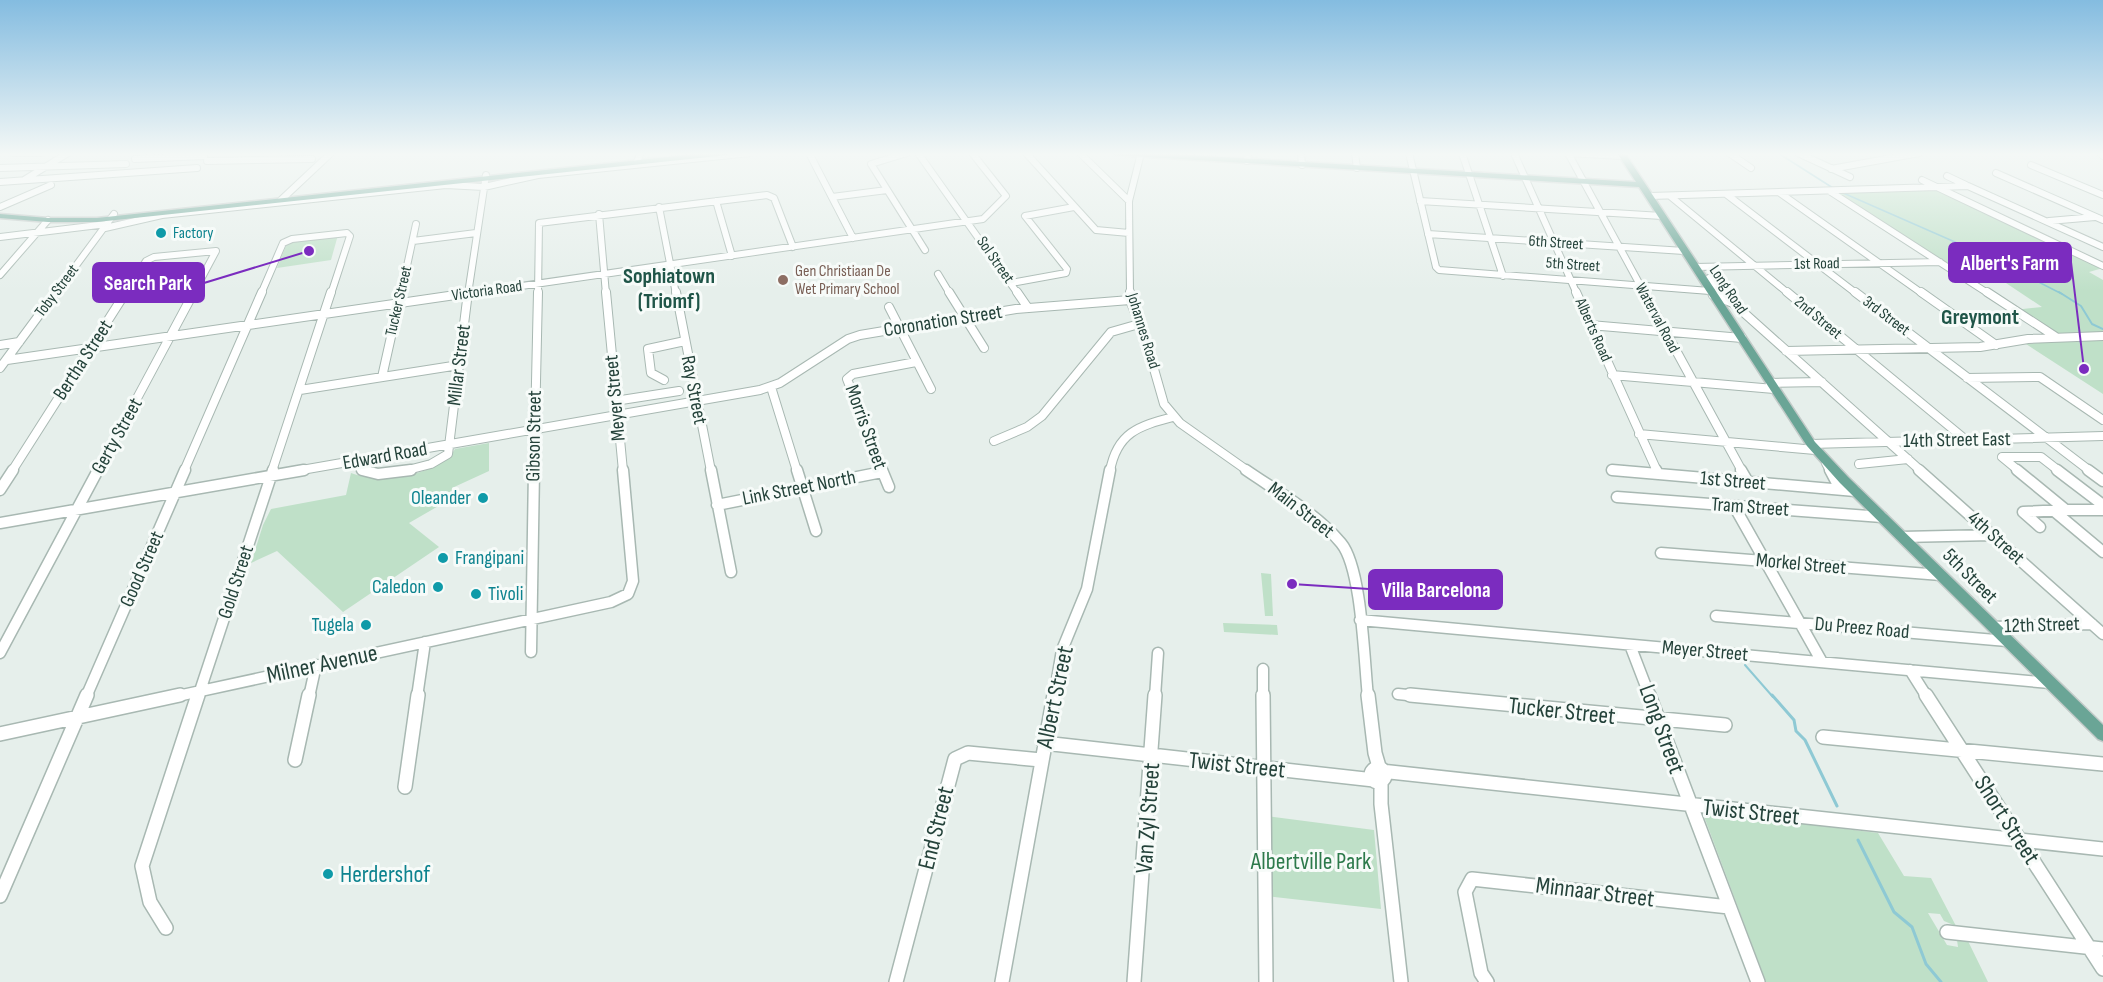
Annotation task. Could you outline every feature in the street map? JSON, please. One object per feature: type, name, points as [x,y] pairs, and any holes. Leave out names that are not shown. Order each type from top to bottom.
[{"type":"main road","points":[[0,216],[109,221],[277,199]]},
{"type":"main road","name":"Long Road","points":[[1652,199],[1813,447]]},
{"type":"main road","points":[[0,208],[109,221]]},
{"type":"main road","name":"5th Street","points":[[1813,447],[2103,735]]},
{"type":"street","points":[[0,208],[20,199]]},
{"type":"street","points":[[0,237],[109,221],[315,199]]},
{"type":"street","name":"Millar Street","points":[[450,444],[482,199]]},
{"type":"street","points":[[599,214],[733,199]]},
{"type":"street","points":[[774,199],[793,247]]},
{"type":"street","points":[[833,199],[853,238]]},
{"type":"street","points":[[893,199],[925,250]]},
{"type":"street","name":"Sol Street","points":[[952,199],[1028,308]]},
{"type":"street","name":"Victoria Road","points":[[7,360],[968,221],[986,218],[1003,199]]},
{"type":"street","points":[[1067,199],[1098,231],[1129,233]]},
{"type":"street","points":[[1477,199],[1503,276]]},
{"type":"street","name":"Alberts Road","points":[[1535,199],[1658,474]]},
{"type":"street","name":"Waterval Road","points":[[1593,199],[1691,382],[1748,482]]},
{"type":"street","name":"2nd Street","points":[[1673,199],[1966,440]]},
{"type":"street","name":"3rd Street","points":[[1732,199],[2046,437]]},
{"type":"street","points":[[1787,199],[1996,345]]},
{"type":"street","points":[[1846,199],[2056,337]]},
{"type":"street","points":[[1962,199],[2103,266]]},
{"type":"street","points":[[1995,199],[2103,247]]},
{"type":"street","points":[[2059,199],[2101,217]]},
{"type":"street","points":[[716,201],[732,256]]},
{"type":"street","name":"Johannes Road","points":[[1129,201],[1130,300],[1164,404],[1173,417]]},
{"type":"street","points":[[1428,234],[1419,201],[1662,216]]},
{"type":"street","name":"Ray Street","points":[[659,207],[731,572]]},
{"type":"street","points":[[1011,283],[1066,273],[1066,269],[1025,216],[1074,207]]},
{"type":"street","name":"Gibson Street","points":[[531,652],[538,226],[540,222],[599,214]]},
{"type":"street","name":"Meyer Street","points":[[599,214],[633,582]]},
{"type":"street","points":[[2046,221],[2101,217]]},
{"type":"street","points":[[0,275],[48,220]]},
{"type":"street","name":"Toby Street","points":[[0,369],[109,221]]},
{"type":"street","name":"Tucker Street","points":[[382,377],[416,224]]},
{"type":"street","points":[[413,241],[476,232]]},
{"type":"street","name":"Good Street","points":[[0,896],[285,242],[349,234]]},
{"type":"street","name":"Gold Street","points":[[165,928],[150,902],[142,866],[300,390],[349,234]]},
{"type":"street","name":"6th Street","points":[[1428,234],[1684,251]]},
{"type":"street","name":"5th Street","points":[[1428,234],[1436,267],[1448,273],[1712,293]]},
{"type":"street","points":[[2046,239],[2078,236]]},
{"type":"street","name":"Gerty Street","points":[[0,653],[216,250],[182,253]]},
{"type":"street","name":"Bertha Street","points":[[0,490],[148,259],[182,253]]},
{"type":"street","name":"1st Road","points":[[1695,267],[1940,262]]},
{"type":"street","points":[[938,274],[984,348]]},
{"type":"street","points":[[1709,278],[1727,298],[1888,441]]},
{"type":"street","points":[[1712,293],[1727,298]]},
{"type":"street","name":"Coronation Street","points":[[771,387],[851,337],[1028,308],[1130,300]]},
{"type":"street","points":[[889,307],[931,389]]},
{"type":"street","points":[[994,441],[1027,427],[1042,416],[1111,332],[1119,327],[1139,324]]},
{"type":"street","points":[[1590,325],[1742,338]]},
{"type":"street","points":[[1786,351],[1996,345],[2028,339],[2103,336]]},
{"type":"street","points":[[664,380],[651,373],[648,349],[685,341]]},
{"type":"street","points":[[0,345],[19,342]]},
{"type":"street","name":"Morris Street","points":[[890,487],[847,382],[848,377],[916,362]]},
{"type":"street","points":[[300,390],[459,365]]},
{"type":"street","points":[[1612,375],[1772,386],[1822,382]]},
{"type":"street","points":[[1967,378],[2036,376],[2049,381],[2103,420]]},
{"type":"street","points":[[771,387],[816,531]]},
{"type":"street","name":"Edward Road","points":[[0,523],[771,387]]},
{"type":"street","points":[[615,401],[679,391]]},
{"type":"street","name":"Main Street","points":[[1173,417],[1323,524],[1338,537],[1348,553],[1354,571],[1376,753],[1375,776],[1381,804],[1401,982]]},
{"type":"street","name":"Albert Street","points":[[1002,982],[1044,743],[1064,644],[1073,628],[1087,589],[1114,451],[1125,436],[1134,430],[1173,417]]},
{"type":"street","points":[[1639,434],[1813,447]]},
{"type":"street","name":"14th Street East","points":[[1813,447],[1888,441],[2103,436]]},
{"type":"street","points":[[2046,437],[2103,481]]},
{"type":"street","name":"4th Street","points":[[1888,441],[2103,634]]},
{"type":"street","points":[[362,460],[361,469],[365,473],[379,475],[433,464],[448,454],[450,444]]},
{"type":"street","points":[[2066,510],[2002,457],[2041,457],[2103,505]]},
{"type":"street","points":[[1859,464],[1908,459]]},
{"type":"street","points":[[1825,461],[1840,489]]},
{"type":"street","name":"1st Street","points":[[1612,470],[1855,491]]},
{"type":"street","name":"Link Street North","points":[[717,505],[882,472]]},
{"type":"street","name":"Tram Street","points":[[1617,497],[1882,518]]},
{"type":"street","points":[[1734,506],[1822,662]]},
{"type":"street","points":[[2040,527],[2023,512],[2103,510]]},
{"type":"street","points":[[2054,511],[2103,552]]},
{"type":"street","points":[[1902,537],[1992,535]]},
{"type":"street","name":"Morkel Street","points":[[1661,553],[1941,575]]},
{"type":"street","name":"Milner Avenue","points":[[0,734],[617,601],[628,594],[633,582]]},
{"type":"street","name":"Du Preez Road","points":[[1716,616],[2007,641]]},
{"type":"street","name":"Meyer Street","points":[[1360,620],[2050,683]]},
{"type":"street","name":"12th Street","points":[[1993,627],[2092,624]]},
{"type":"street","points":[[405,787],[425,642]]},
{"type":"street","name":"Long Street","points":[[1630,645],[1758,982]]},
{"type":"street","name":"Van Zyl Street","points":[[1134,982],[1158,653]]},
{"type":"street","points":[[295,760],[316,665]]},
{"type":"street","points":[[1263,669],[1266,982]]},
{"type":"street","name":"Short Street","points":[[1910,670],[2020,840],[2096,948],[2103,969]]},
{"type":"street","name":"Tucker Street","points":[[1398,694],[1725,725]]},
{"type":"street","points":[[1823,736],[2103,764]]},
{"type":"street","name":"Twist Street","points":[[1044,743],[1264,768],[1375,776],[1398,774],[2103,849]]},
{"type":"street","name":"End Street","points":[[896,982],[955,759],[968,753],[1041,760]]},
{"type":"street","name":"Minnaar Street","points":[[1487,982],[1481,973],[1466,888],[1472,879],[1729,907]]},
{"type":"street","points":[[1947,932],[2096,948]]},
{"type":"green space","points":[[1844,199],[1957,199],[2103,268],[2089,272],[2103,280],[2103,335],[2054,336],[2014,310],[2042,307],[1985,269],[1952,269]]},
{"type":"green space","points":[[338,235],[331,260],[277,268],[288,241]]},
{"type":"green space","points":[[2103,339],[2103,394],[2026,344]]},
{"type":"green space","points":[[489,443],[489,471],[452,488],[454,497],[409,523],[439,547],[343,612],[277,551],[251,563],[263,525],[271,509],[346,495],[351,473],[376,478],[407,475],[436,466],[455,449]]},
{"type":"green space","points":[[1261,573],[1271,574],[1273,616],[1265,616]]},
{"type":"green space","points":[[1223,623],[1277,625],[1278,635],[1224,632]]},
{"type":"green space","points":[[1702,811],[1878,833],[1904,876],[1931,878],[1956,926],[1944,921],[1940,914],[1928,913],[1947,945],[1958,947],[1957,940],[1967,939],[1988,982],[1766,982]]},
{"type":"green space","name":"Albertville Park","points":[[1267,816],[1374,830],[1381,909],[1265,896]]},
{"type":"waterway","points":[[1857,199],[1955,242],[1992,263],[2021,273],[2062,294]]},
{"type":"waterway","points":[[2059,292],[2081,306],[2092,324],[2103,329]]},
{"type":"waterway","points":[[1745,665],[1773,697]]},
{"type":"waterway","points":[[1772,695],[1794,720],[1796,731],[1805,740],[1837,806]]},
{"type":"waterway","points":[[1858,840],[1894,912],[1912,927],[1926,964],[1941,982]]},
{"type":"place","name":"Factory","points":[[161,233]]},
{"type":"place","name":"Search Park","points":[[309,251]]},
{"type":"place","name":"Gen Christiaan De Wet Primary School","points":[[783,280]]},
{"type":"place","name":"Albert's Farm","points":[[2084,369]]},
{"type":"place","name":"Oleander","points":[[483,498]]},
{"type":"place","name":"Frangipani","points":[[443,558]]},
{"type":"place","name":"Villa Barcelona","points":[[1292,584]]},
{"type":"place","name":"Caledon","points":[[438,587]]},
{"type":"place","name":"Tivoli","points":[[476,594]]},
{"type":"place","name":"Tugela","points":[[366,625]]},
{"type":"place","name":"Herdershof","points":[[328,874]]},
{"type":"district","name":"Sophiatown (Triomf)","points":[[669,288]]},
{"type":"district","name":"Greymont","points":[[1980,317]]}]
